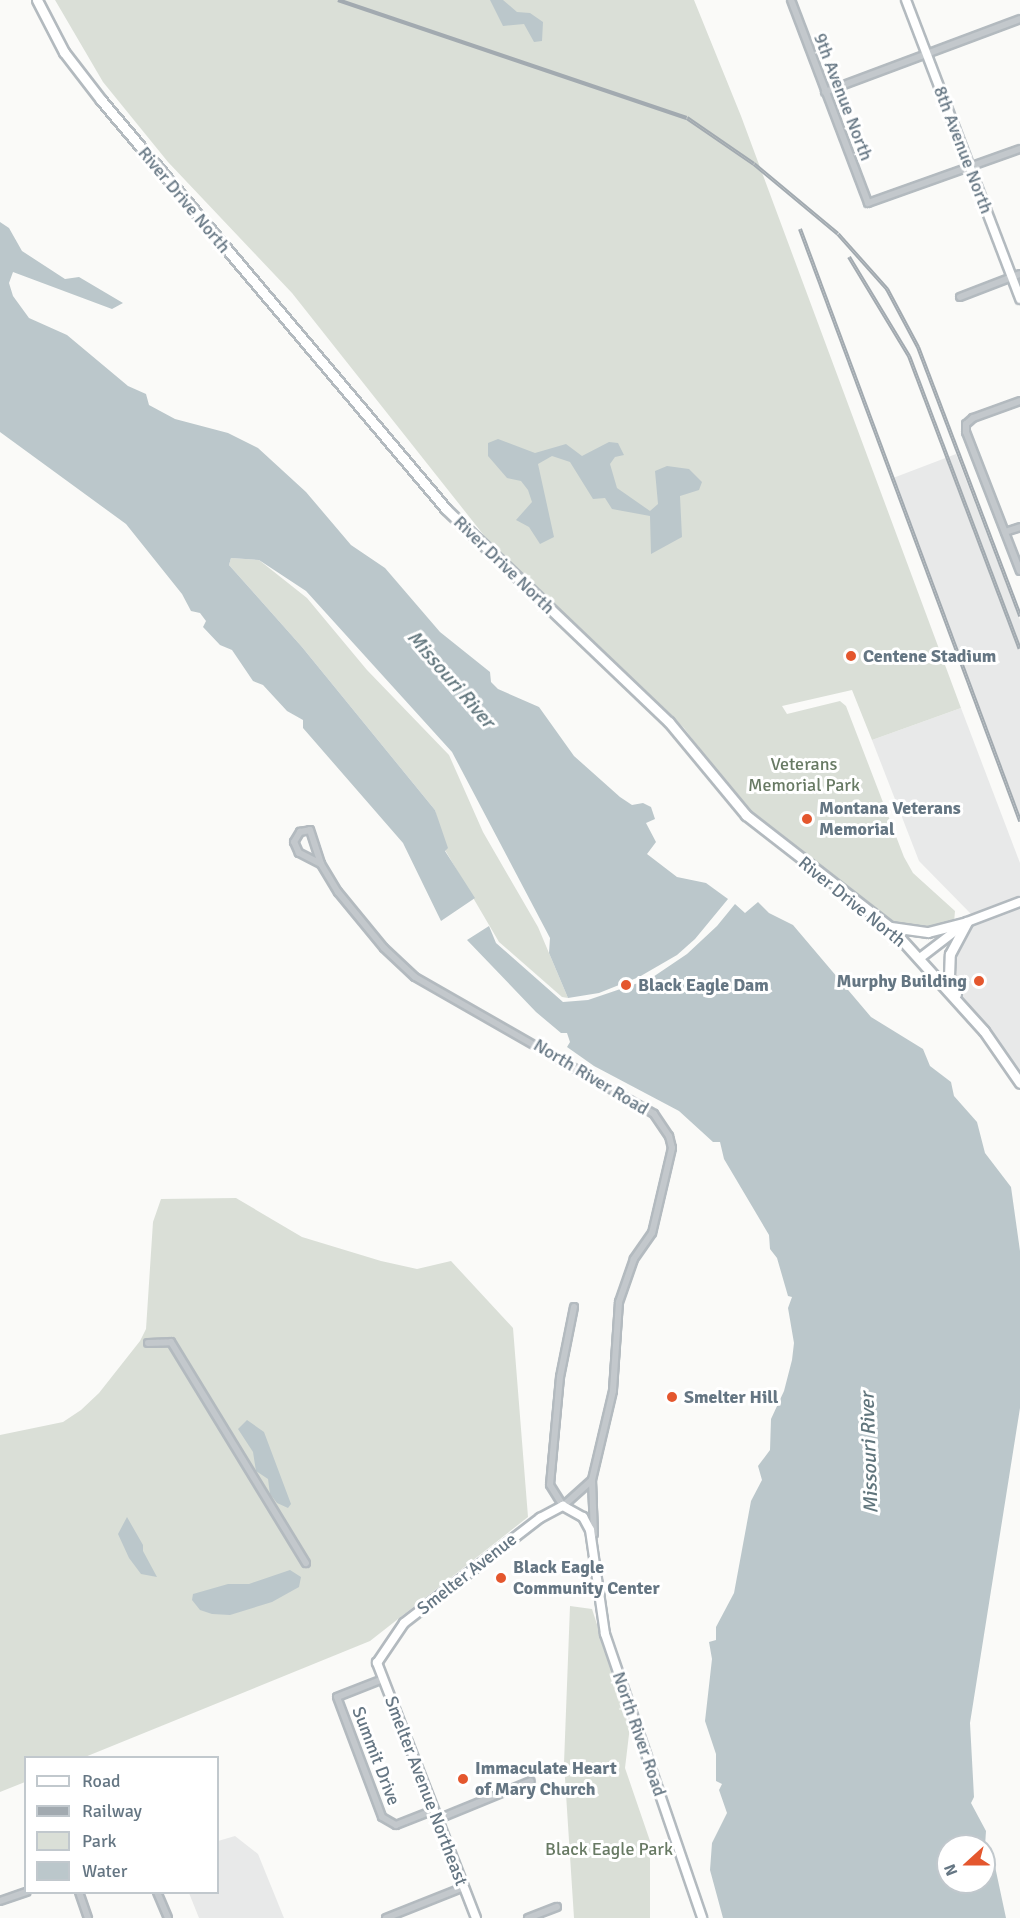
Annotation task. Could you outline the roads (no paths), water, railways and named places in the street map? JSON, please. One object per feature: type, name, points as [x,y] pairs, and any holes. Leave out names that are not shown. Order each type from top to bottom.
[{"type":"main road","name":"River Drive North","points":[[37,0],[64,52],[101,100],[446,509],[669,722],[746,814],[890,927],[960,1003],[1020,1083]]},
{"type":"main road","points":[[890,927],[928,932],[967,922]]},
{"type":"main road","points":[[960,1003],[948,966],[955,940],[967,922]]},
{"type":"street","name":"9th Avenue North","points":[[790,0],[868,203],[970,168]]},
{"type":"street","name":"8th Avenue North","points":[[906,0],[970,168],[1016,276],[1020,299]]},
{"type":"street","points":[[825,92],[1020,19]]},
{"type":"street","points":[[970,168],[1020,149]]},
{"type":"street","points":[[960,297],[1016,276]]},
{"type":"street","points":[[1020,401],[966,424],[966,432],[1020,571]]},
{"type":"street","points":[[1005,532],[1020,526]]},
{"type":"street","name":"North River Road","points":[[321,864],[299,853],[294,842],[300,832],[310,830],[321,864],[361,921],[415,978],[654,1114],[669,1136],[672,1148],[652,1233],[634,1259],[619,1302],[613,1391],[592,1480],[594,1546],[605,1634],[702,1918]]},
{"type":"street","points":[[920,958],[967,922],[1020,902]]},
{"type":"street","points":[[574,1307],[549,1467],[550,1485],[563,1506],[592,1480]]},
{"type":"street","points":[[148,1343],[171,1342],[231,1446],[306,1563]]},
{"type":"street","name":"North River Road","points":[[563,1506],[573,1508],[583,1517],[594,1546]]},
{"type":"street","name":"Smelter Avenue","points":[[377,1663],[404,1623],[540,1518],[563,1506]]},
{"type":"street","name":"Smelter Avenue Northeast","points":[[377,1663],[476,1918]]},
{"type":"street","name":"Summit Drive","points":[[383,1679],[337,1697],[382,1817],[389,1824],[396,1825],[434,1810]]},
{"type":"street","points":[[438,1819],[531,1781]]},
{"type":"street","points":[[386,1918],[464,1887]]},
{"type":"street","points":[[0,1901],[24,1893]]},
{"type":"street","points":[[79,1894],[88,1918]]},
{"type":"street","points":[[157,1894],[168,1918]]},
{"type":"street","points":[[528,1918],[557,1907]]},
{"type":"water","points":[[490,0],[503,0],[517,12],[530,13],[543,22],[542,41],[534,42],[524,24],[503,26]]},
{"type":"water","name":"Missouri River","points":[[0,222],[9,228],[22,251],[65,279],[79,277],[123,303],[112,309],[13,272],[9,283],[13,296],[29,318],[67,335],[128,386],[146,394],[149,405],[175,419],[228,433],[258,448],[306,492],[351,545],[385,568],[440,632],[490,672],[491,682],[498,689],[539,707],[574,756],[620,797],[632,805],[643,803],[651,807],[655,819],[646,823],[656,842],[647,854],[677,877],[706,883],[728,899],[695,939],[677,955],[639,977],[599,993],[568,998],[549,953],[550,938],[452,752],[306,591],[259,560],[231,558],[229,565],[302,647],[435,810],[448,848],[445,851],[475,898],[441,921],[403,843],[303,728],[303,720],[287,711],[263,685],[253,681],[232,650],[220,645],[203,627],[206,621],[200,613],[191,611],[182,594],[126,524],[0,432]]},
{"type":"water","points":[[498,439],[535,453],[566,444],[582,456],[609,442],[618,443],[624,455],[615,457],[610,464],[617,488],[650,511],[658,504],[655,471],[667,466],[689,469],[702,482],[699,490],[680,496],[682,537],[651,554],[650,516],[612,509],[605,498],[593,499],[570,462],[552,456],[538,464],[554,537],[540,544],[529,527],[516,520],[532,502],[528,490],[521,481],[507,478],[488,456],[488,443]]},
{"type":"water","name":"Missouri River","points":[[758,902],[769,913],[793,925],[871,1017],[923,1049],[930,1066],[951,1082],[954,1096],[977,1122],[985,1153],[1011,1187],[1020,1251],[1020,1408],[970,1723],[974,1797],[971,1803],[986,1834],[936,1834],[936,1894],[996,1894],[996,1871],[1006,1918],[723,1918],[710,1870],[712,1843],[727,1813],[719,1790],[722,1784],[716,1781],[716,1754],[705,1721],[712,1659],[709,1642],[716,1640],[716,1627],[734,1593],[751,1501],[762,1480],[758,1466],[770,1450],[771,1419],[784,1391],[792,1360],[794,1343],[788,1308],[792,1297],[788,1296],[777,1258],[770,1249],[769,1235],[724,1159],[720,1142],[713,1142],[679,1111],[594,1066],[567,1047],[570,1042],[567,1033],[561,1033],[536,1012],[467,940],[489,926],[496,943],[563,1002],[588,1000],[650,979],[687,954],[717,926],[735,904],[745,913]]},
{"type":"water","points":[[247,1420],[264,1432],[291,1504],[288,1508],[277,1503],[270,1494],[268,1479],[256,1471],[253,1452],[238,1429]]},
{"type":"water","points":[[127,1517],[157,1577],[141,1574],[129,1558],[118,1534]]},
{"type":"water","points":[[290,1570],[301,1577],[299,1587],[272,1602],[230,1615],[212,1614],[200,1610],[192,1600],[193,1594],[228,1584],[249,1584]]},
{"type":"railway","points":[[338,0],[687,118],[754,164],[838,234],[887,289],[918,347],[1020,616]]},
{"type":"railway","points":[[800,229],[1020,821]]},
{"type":"railway","points":[[849,257],[909,356],[1020,649]]},
{"type":"place","name":"Centene Stadium","points":[[851,656]]},
{"type":"place","name":"Montana Veterans Memorial","points":[[807,819]]},
{"type":"place","name":"Murphy Building","points":[[979,981]]},
{"type":"place","name":"Black Eagle Dam","points":[[626,985]]},
{"type":"place","name":"Smelter Hill","points":[[672,1397]]},
{"type":"place","name":"Black Eagle Community Center","points":[[501,1578]]},
{"type":"place","name":"Immaculate Heart of Mary Church","points":[[463,1779]]},
{"type":"park label","name":"Veterans Memorial Park","points":[[804,775]]},
{"type":"park label","name":"Black Eagle Park","points":[[609,1849]]}]
